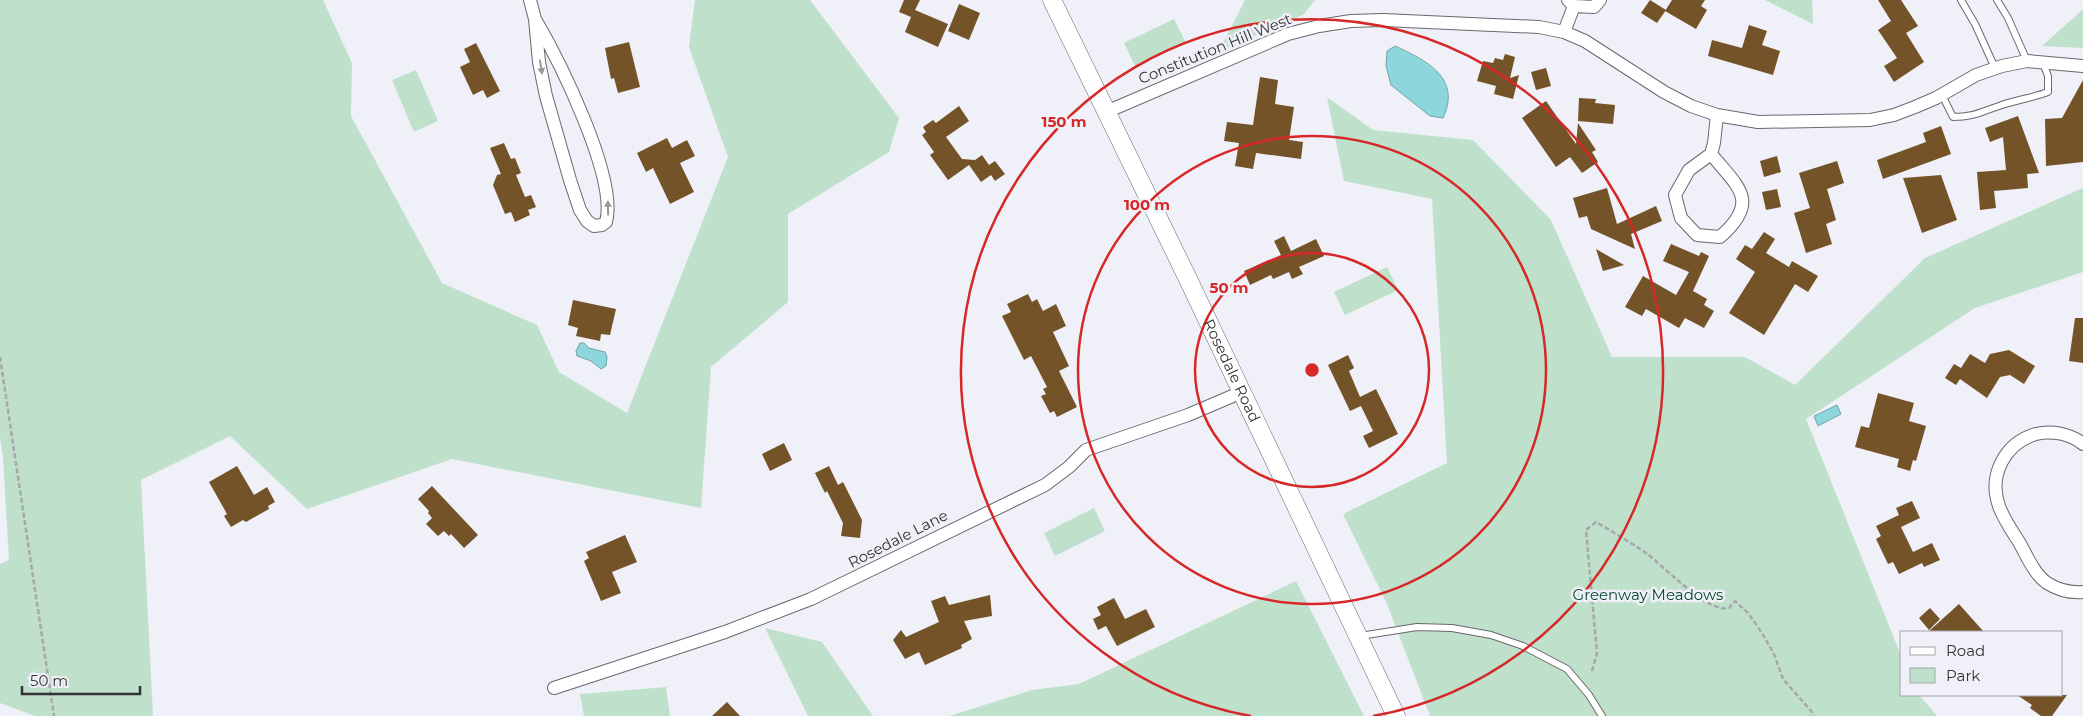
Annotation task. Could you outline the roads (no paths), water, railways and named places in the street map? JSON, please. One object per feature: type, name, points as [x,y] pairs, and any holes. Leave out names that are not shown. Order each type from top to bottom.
[{"type":"street","points":[[530,0],[535,19],[539,62],[546,96],[570,180],[580,210],[587,221],[594,226],[602,226],[606,222],[609,210],[602,171],[569,82],[556,54],[535,19]]},
{"type":"street","name":"Rosedale Road","points":[[1052,0],[1360,636],[1396,716]]},
{"type":"street","points":[[1564,32],[1571,3],[1594,7],[1600,0]]},
{"type":"street","name":"Constitution Hill West","points":[[1106,112],[1288,34],[1319,26],[1351,21],[1383,20],[1539,27],[1564,32],[1585,40],[1664,92],[1691,106],[1717,115],[1758,122],[1870,120],[1894,115],[1942,95],[1976,75],[1996,68],[2027,61],[2083,66]]},
{"type":"street","points":[[1710,154],[1742,193],[1743,205],[1734,225],[1720,237],[1697,236],[1681,218],[1675,195],[1689,170],[1710,154],[1714,143],[1717,115]]},
{"type":"street","name":"Rosedale Lane","points":[[554,688],[726,632],[812,599],[1045,485],[1069,467],[1086,450],[1188,415],[1242,392]]},
{"type":"street","points":[[2083,444],[2067,435],[2053,432],[2026,438],[2014,445],[2004,456],[1998,468],[1996,495],[1999,508],[2035,571],[2046,582],[2059,589],[2083,592]]},
{"type":"lane","points":[[1961,0],[1996,68]]},
{"type":"lane","points":[[1997,0],[2008,18],[2027,61]]},
{"type":"lane","points":[[1942,95],[1953,117],[1969,117],[2000,105],[2035,97],[2048,92],[2048,76],[2043,63]]},
{"type":"lane","points":[[1360,636],[1417,627],[1452,628],[1491,635],[1523,646],[1567,670],[1589,695],[1602,716]]},
{"type":"water","points":[[1395,46],[1429,64],[1444,81],[1448,92],[1448,104],[1443,118],[1430,116],[1391,85],[1386,66],[1387,51]]},
{"type":"water","points":[[580,343],[584,343],[589,348],[605,352],[607,357],[606,366],[601,369],[591,361],[577,356],[576,351]]},
{"type":"water","points":[[1837,405],[1841,414],[1818,426],[1814,416]]},
{"type":"park label","name":"Greenway Meadows","points":[[1648,595]]}]
